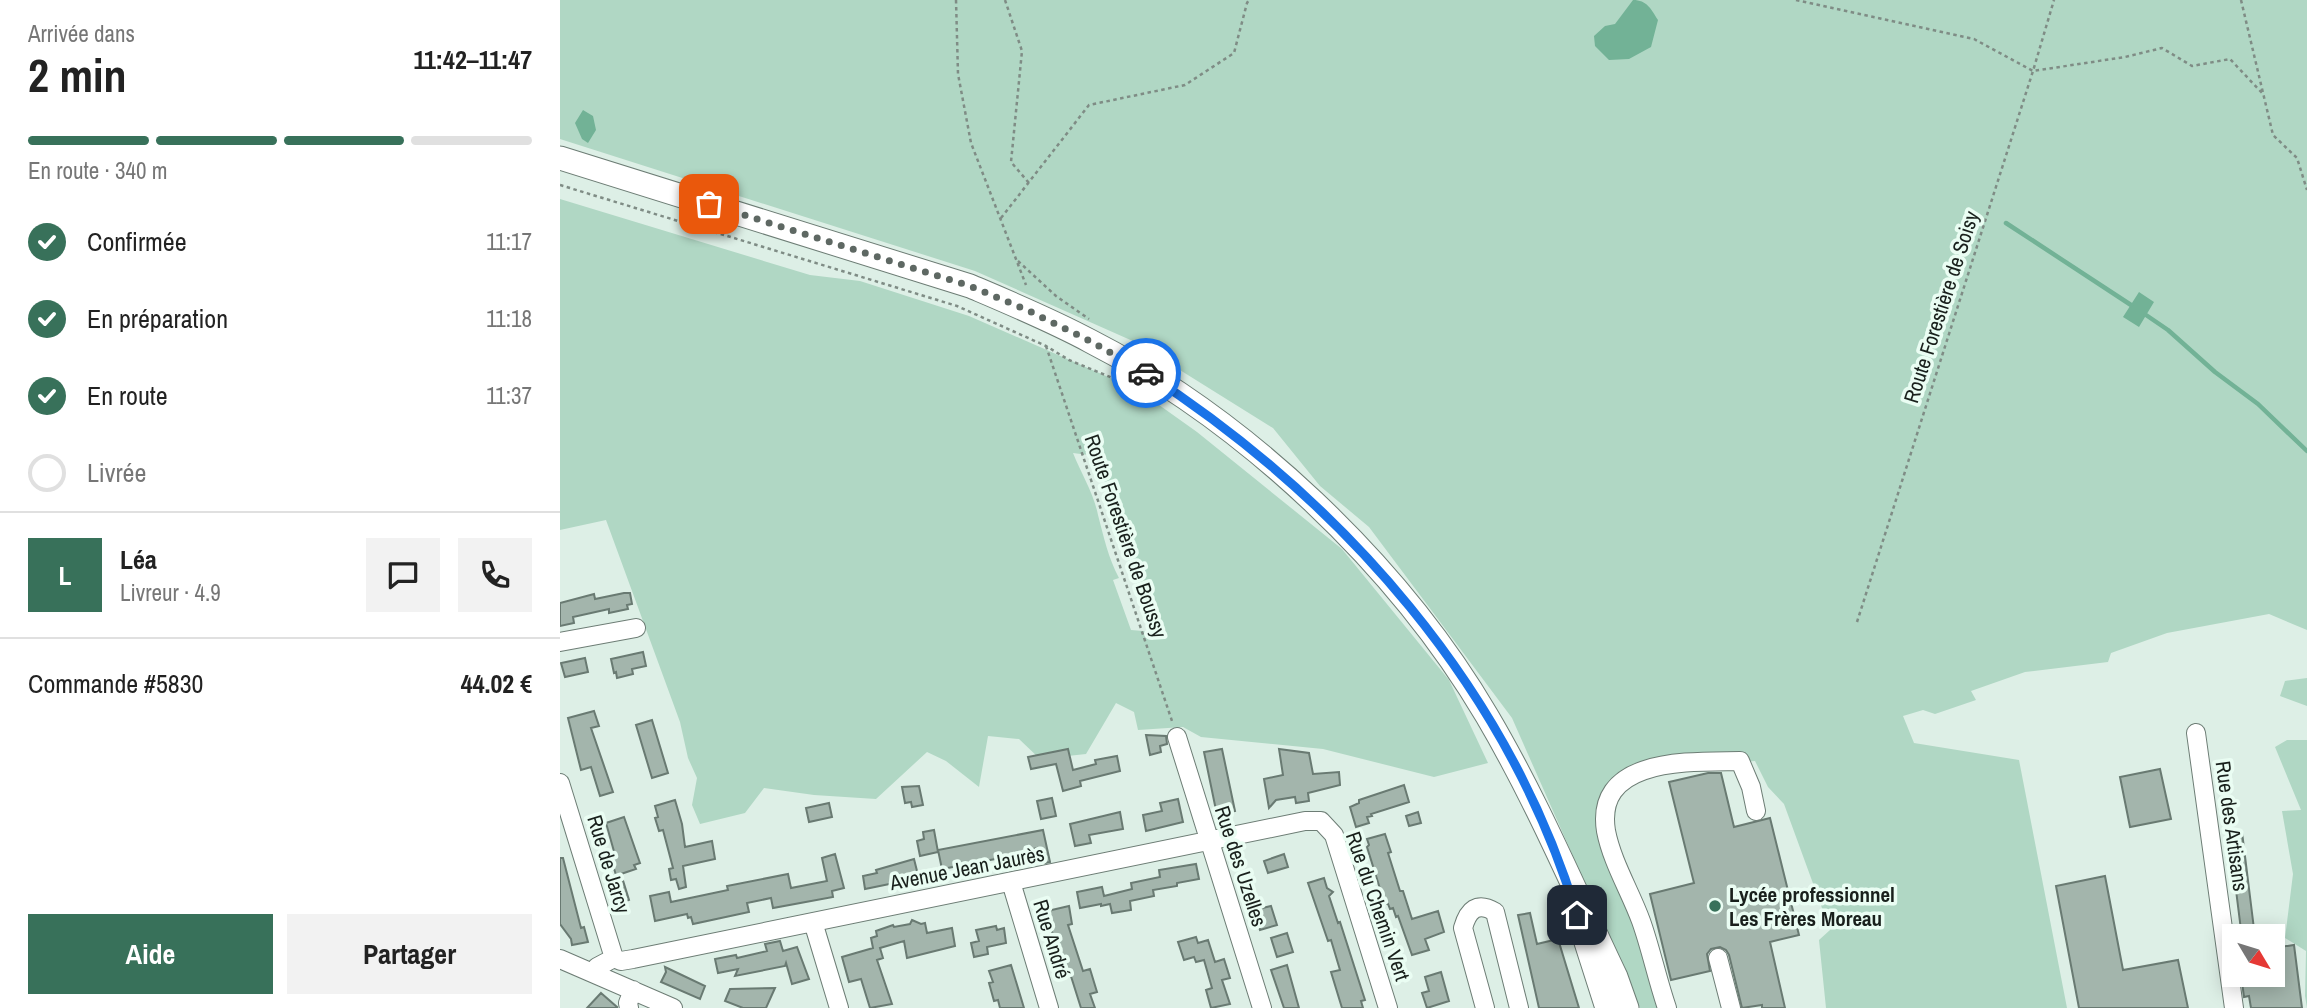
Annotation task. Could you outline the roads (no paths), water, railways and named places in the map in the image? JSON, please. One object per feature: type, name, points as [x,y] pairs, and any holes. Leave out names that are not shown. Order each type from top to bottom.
[{"type":"main road","points":[[560,158],[970,286],[1027,310],[1092,342],[1196,406],[1256,452],[1306,495],[1369,559],[1446,653],[1485,713],[1522,778],[1616,977],[1627,1008]]},
{"type":"main road","points":[[1561,863],[1607,1008]]},
{"type":"street","points":[[560,642],[636,628]]},
{"type":"street","name":"Rue des Artisans","points":[[2196,733],[2234,1008]]},
{"type":"street","name":"Rue des Uzelles","points":[[1177,737],[1262,1008]]},
{"type":"street","points":[[1667,1008],[1641,922],[1614,857],[1606,830],[1608,798],[1616,786],[1633,775],[1661,765],[1675,762],[1740,761],[1751,787],[1756,811]]},
{"type":"street","name":"Rue de Jarcy","points":[[560,783],[618,959]]},
{"type":"street","name":"Avenue Jean Jaurès","points":[[594,973],[597,967],[618,959],[813,922],[1305,821],[1321,821]]},
{"type":"street","name":"Rue du Chemin Vert","points":[[1321,821],[1334,835],[1388,1008]]},
{"type":"street","name":"Rue André","points":[[1011,882],[1049,1008]]},
{"type":"street","points":[[1485,1008],[1463,928],[1466,915],[1476,908],[1486,906],[1495,912],[1519,1008]]},
{"type":"street","points":[[813,922],[839,1008]]},
{"type":"street","points":[[1718,958],[1731,1008]]},
{"type":"street","points":[[613,982],[618,959]]},
{"type":"street","points":[[561,962],[613,982],[631,999],[673,1008]]},
{"type":"waterway","points":[[2006,223],[2131,305]]},
{"type":"waterway","points":[[2146,315],[2258,404],[2307,451]]},
{"type":"place","name":"Lycée professionnel Les Frères Moreau","points":[[1715,906]]}]
